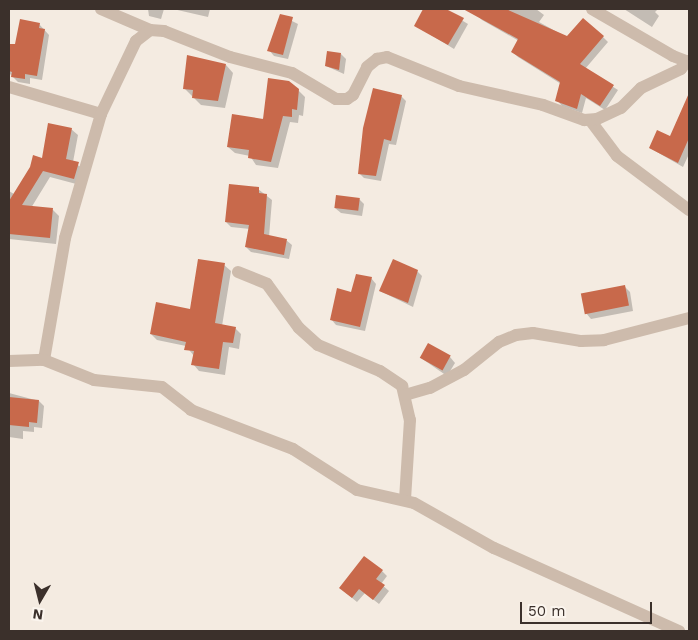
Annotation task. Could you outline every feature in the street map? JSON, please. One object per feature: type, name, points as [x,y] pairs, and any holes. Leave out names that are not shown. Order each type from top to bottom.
[{"type":"street","points":[[101,9],[150,30],[164,31],[230,57],[292,73],[336,99],[347,99],[353,95],[372,62],[387,57],[459,86],[590,120],[621,108],[641,88],[681,69],[688,61],[592,9]]},
{"type":"street","points":[[44,360],[65,238],[101,114],[136,41],[150,30]]},
{"type":"street","points":[[9,88],[101,114]]},
{"type":"street","points":[[590,120],[617,156],[689,210]]},
{"type":"street","points":[[238,272],[267,284],[299,328],[318,344],[380,371],[402,386],[410,420],[405,500]]},
{"type":"street","points":[[405,395],[438,384],[464,370],[499,342],[516,335],[533,333],[581,341],[604,340],[689,318]]},
{"type":"street","points":[[9,361],[44,360],[94,380],[162,387],[191,410],[293,449],[358,490],[405,500],[494,548],[679,631]]},
{"type":"building","points":[[423,9],[446,9],[464,18],[448,45],[414,26]]},
{"type":"building","points":[[463,9],[506,9],[567,36],[583,18],[604,36],[580,64],[614,85],[600,106],[581,94],[577,109],[555,101],[560,82],[511,52],[518,39]]},
{"type":"building","points":[[280,14],[293,17],[283,55],[267,51]]},
{"type":"building","points":[[20,19],[40,23],[39,28],[45,29],[37,76],[25,74],[25,79],[11,77],[12,72],[9,71],[9,44],[15,44]]},
{"type":"building","points":[[327,51],[341,53],[339,70],[325,66]]},
{"type":"building","points":[[187,55],[226,64],[218,101],[192,98],[193,90],[183,89]]},
{"type":"building","points":[[268,78],[289,81],[299,89],[297,110],[292,109],[292,117],[283,116],[271,162],[248,158],[249,150],[227,147],[232,114],[263,119]]},
{"type":"building","points":[[373,88],[402,95],[391,141],[384,139],[376,176],[358,174],[363,128]]},
{"type":"building","points":[[689,93],[689,138],[678,163],[649,148],[657,130],[670,136]]},
{"type":"building","points":[[48,123],[72,128],[66,159],[79,162],[74,179],[43,171],[22,205],[53,208],[50,238],[9,234],[9,201],[30,167],[33,155],[42,158]]},
{"type":"building","points":[[229,184],[259,187],[259,193],[267,194],[264,234],[287,239],[284,255],[245,247],[249,225],[225,222]]},
{"type":"building","points":[[336,195],[360,198],[358,211],[334,208]]},
{"type":"building","points":[[198,259],[225,263],[215,323],[236,327],[233,343],[223,342],[219,369],[191,365],[194,351],[184,350],[186,342],[150,334],[156,302],[190,309]]},
{"type":"building","points":[[393,259],[418,270],[408,303],[379,291]]},
{"type":"building","points":[[356,274],[372,277],[360,327],[330,320],[337,288],[351,292]]},
{"type":"building","points":[[625,285],[629,306],[585,314],[581,294]]},
{"type":"building","points":[[428,343],[451,356],[442,370],[420,358]]},
{"type":"building","points":[[9,397],[39,400],[37,423],[29,422],[29,427],[9,425]]},
{"type":"building","points":[[364,556],[383,570],[376,579],[385,585],[373,600],[359,589],[352,598],[339,588]]}]
